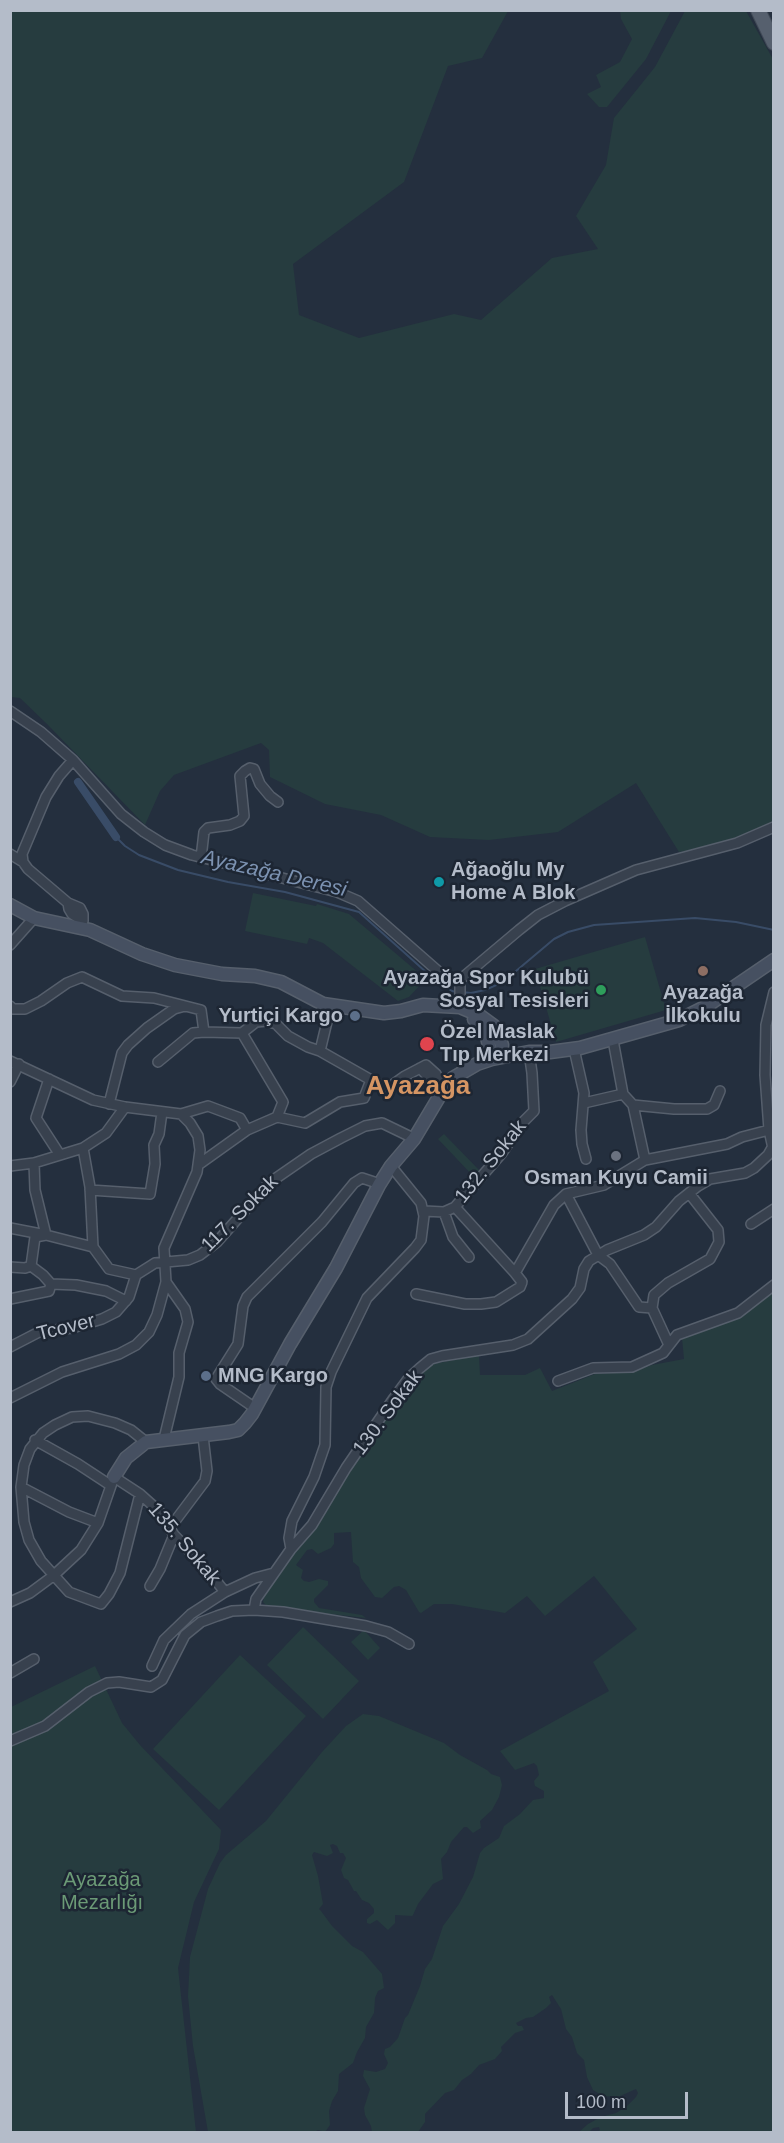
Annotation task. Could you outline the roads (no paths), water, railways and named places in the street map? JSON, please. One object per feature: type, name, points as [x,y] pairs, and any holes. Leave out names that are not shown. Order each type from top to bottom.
[{"type":"main road","points":[[758,10],[774,43]]},
{"type":"main road","points":[[766,10],[774,26]]},
{"type":"street","points":[[10,711],[41,732],[73,760],[120,814],[165,845],[201,858],[337,892],[358,901],[440,972],[453,979],[460,979],[538,915],[565,901],[636,870],[737,843],[774,827]]},
{"type":"street","points":[[23,862],[22,854],[46,797],[59,776],[73,760]]},
{"type":"street","points":[[201,858],[204,832],[208,828],[230,825],[240,821],[244,816],[240,776],[245,771],[250,768],[254,769],[260,784],[278,802]]},
{"type":"street","points":[[10,854],[23,862],[68,903],[72,914],[83,925],[175,965],[275,980],[287,984],[315,1002],[366,1012],[384,1013],[430,1004],[460,1007],[479,1015],[494,1026],[500,1037],[497,1055]]},
{"type":"street","points":[[10,905],[34,918],[61,925],[83,925]]},
{"type":"street","points":[[10,945],[34,918]]},
{"type":"street","points":[[10,1602],[30,1593],[53,1576],[81,1550],[98,1523],[112,1481],[126,1458],[146,1442],[203,1437],[237,1430],[245,1423],[306,1315],[336,1268],[376,1183],[388,1164],[412,1138],[443,1086],[461,1073],[497,1055],[522,1050],[529,1052],[574,1049],[613,1040],[688,1016],[774,960]]},
{"type":"street","points":[[10,1006],[13,1009],[25,1009],[67,983],[82,978],[122,996],[154,998],[201,1010],[204,1032]]},
{"type":"street","points":[[460,979],[460,1007]]},
{"type":"street","points":[[598,1255],[644,1235],[656,1227],[679,1201],[710,1179],[745,1173],[754,1168],[773,1150],[769,1130],[765,1075],[766,1025],[774,992]]},
{"type":"street","points":[[109,1104],[122,1053],[128,1045],[174,1009],[186,1005]]},
{"type":"street","points":[[320,1051],[331,1005]]},
{"type":"street","points":[[409,1009],[451,1011],[478,1020],[485,1028],[497,1055]]},
{"type":"street","points":[[158,1062],[193,1033],[242,1033],[256,1022],[267,1021],[276,1024],[288,1036],[384,1087],[391,1086],[420,1068],[432,1081],[443,1086]]},
{"type":"street","points":[[242,1033],[283,1102],[277,1117]]},
{"type":"street","points":[[613,1040],[623,1094],[633,1106],[645,1160]]},
{"type":"street","points":[[574,1049],[582,1083],[584,1103],[581,1130],[586,1159]]},
{"type":"street","name":"132. Sokak","points":[[424,1211],[444,1212],[455,1207],[502,1154],[523,1122],[534,1111],[529,1052]]},
{"type":"street","points":[[10,1082],[15,1063],[93,1100],[125,1107],[181,1114],[208,1106],[240,1118],[247,1130]]},
{"type":"street","points":[[49,1079],[36,1118],[60,1155]]},
{"type":"street","points":[[198,1165],[247,1130],[277,1117],[305,1123],[340,1102],[364,1098],[371,1080]]},
{"type":"street","points":[[633,1106],[674,1109],[707,1108],[714,1105],[720,1091]]},
{"type":"street","points":[[584,1103],[623,1094]]},
{"type":"street","points":[[10,1166],[33,1163],[84,1148],[106,1133],[125,1107]]},
{"type":"street","points":[[90,1190],[150,1194],[155,1164],[154,1145],[159,1134],[162,1112]]},
{"type":"street","points":[[10,1398],[62,1372],[119,1354],[136,1345],[148,1332],[157,1315],[166,1282],[164,1248],[197,1172],[200,1150],[198,1136],[181,1114]]},
{"type":"street","name":"117. Sokak","points":[[136,1275],[155,1263],[189,1260],[200,1255],[217,1242],[275,1178],[311,1154],[365,1126],[382,1123],[412,1138]]},
{"type":"street","points":[[515,1273],[554,1205],[566,1194],[604,1185],[645,1160],[727,1144],[741,1137],[769,1130]]},
{"type":"street","points":[[10,1267],[31,1266],[51,1284],[76,1285],[106,1291],[126,1301],[129,1297],[136,1275],[109,1269],[93,1247],[90,1190],[84,1148]]},
{"type":"street","points":[[33,1163],[35,1190],[46,1235]]},
{"type":"street","points":[[291,1550],[292,1521],[314,1477],[326,1445],[326,1387],[331,1372],[368,1298],[421,1240],[424,1211],[421,1203],[388,1164]]},
{"type":"street","points":[[255,1408],[216,1379],[238,1344],[243,1306],[247,1297],[322,1222],[354,1183],[362,1178],[376,1183]]},
{"type":"street","points":[[669,1345],[652,1308],[654,1295],[710,1259],[719,1242],[718,1230],[689,1193]]},
{"type":"street","points":[[566,1194],[598,1255],[610,1264],[639,1307],[652,1308]]},
{"type":"street","points":[[416,1294],[465,1304],[496,1302],[520,1287],[522,1282],[515,1273],[455,1207]]},
{"type":"street","points":[[751,1224],[774,1209]]},
{"type":"street","points":[[444,1212],[453,1237],[469,1257]]},
{"type":"street","points":[[10,1228],[93,1247]]},
{"type":"street","points":[[31,1266],[35,1237],[46,1235]]},
{"type":"street","name":"130. Sokak","points":[[254,1610],[256,1599],[312,1525],[346,1468],[408,1379],[431,1359],[513,1345],[528,1339],[572,1299],[580,1288],[584,1269],[589,1261],[598,1255]]},
{"type":"street","points":[[164,1439],[179,1377],[179,1353],[188,1322],[185,1310],[166,1282]]},
{"type":"street","points":[[10,1299],[49,1291],[51,1284]]},
{"type":"street","points":[[558,1381],[593,1368],[632,1367],[663,1353],[676,1335],[738,1313],[774,1285]]},
{"type":"street","name":"Tcover","points":[[10,1347],[39,1332],[72,1328],[102,1319],[116,1312],[126,1301]]},
{"type":"street","points":[[140,1494],[120,1573],[101,1604],[69,1592],[41,1561],[28,1540],[21,1487],[24,1465],[35,1440],[63,1421],[72,1417],[88,1416],[115,1423],[146,1442]]},
{"type":"street","points":[[150,1586],[160,1569],[172,1532],[205,1481],[207,1471],[203,1437]]},
{"type":"street","name":"135. Sokak","points":[[35,1440],[140,1494],[159,1511],[172,1532],[225,1592]]},
{"type":"street","points":[[21,1487],[69,1512],[98,1523]]},
{"type":"street","points":[[152,1666],[164,1640],[191,1614],[225,1592],[255,1578],[274,1573]]},
{"type":"street","points":[[10,1741],[45,1726],[89,1692],[107,1683],[119,1682],[151,1687],[162,1680],[184,1635],[201,1622],[232,1611],[283,1612],[366,1626],[388,1632],[409,1644]]},
{"type":"street","points":[[10,1673],[34,1659]]},
{"type":"waterway","name":"Ayazağa Deresi","points":[[78,782],[116,837]]},
{"type":"waterway","name":"Ayazağa Deresi","points":[[116,837],[139,855],[178,870],[285,892],[359,912],[436,981],[457,992]]},
{"type":"waterway","name":"Ayazağa Deresi","points":[[462,992],[485,990],[503,982],[554,939],[568,932],[594,925],[695,918],[736,922],[774,930]]},
{"type":"place","name":"Ağaoğlu My Home A Blok","points":[[439,882]]},
{"type":"place","name":"Ayazağa İlkokulu","points":[[703,971]]},
{"type":"place","name":"Ayazağa Spor Kulubü Sosyal Tesisleri","points":[[601,990]]},
{"type":"place","name":"Yurtiçi Kargo","points":[[355,1016]]},
{"type":"place","name":"Özel Maslak Tıp Merkezi","points":[[427,1044]]},
{"type":"place","name":"Osman Kuyu Camii","points":[[616,1156]]},
{"type":"place","name":"MNG Kargo","points":[[206,1376]]},
{"type":"district","name":"Ayazağa","points":[[418,1087]]},
{"type":"park label","name":"Ayazağa Mezarlığı","points":[[102,1892]]}]
